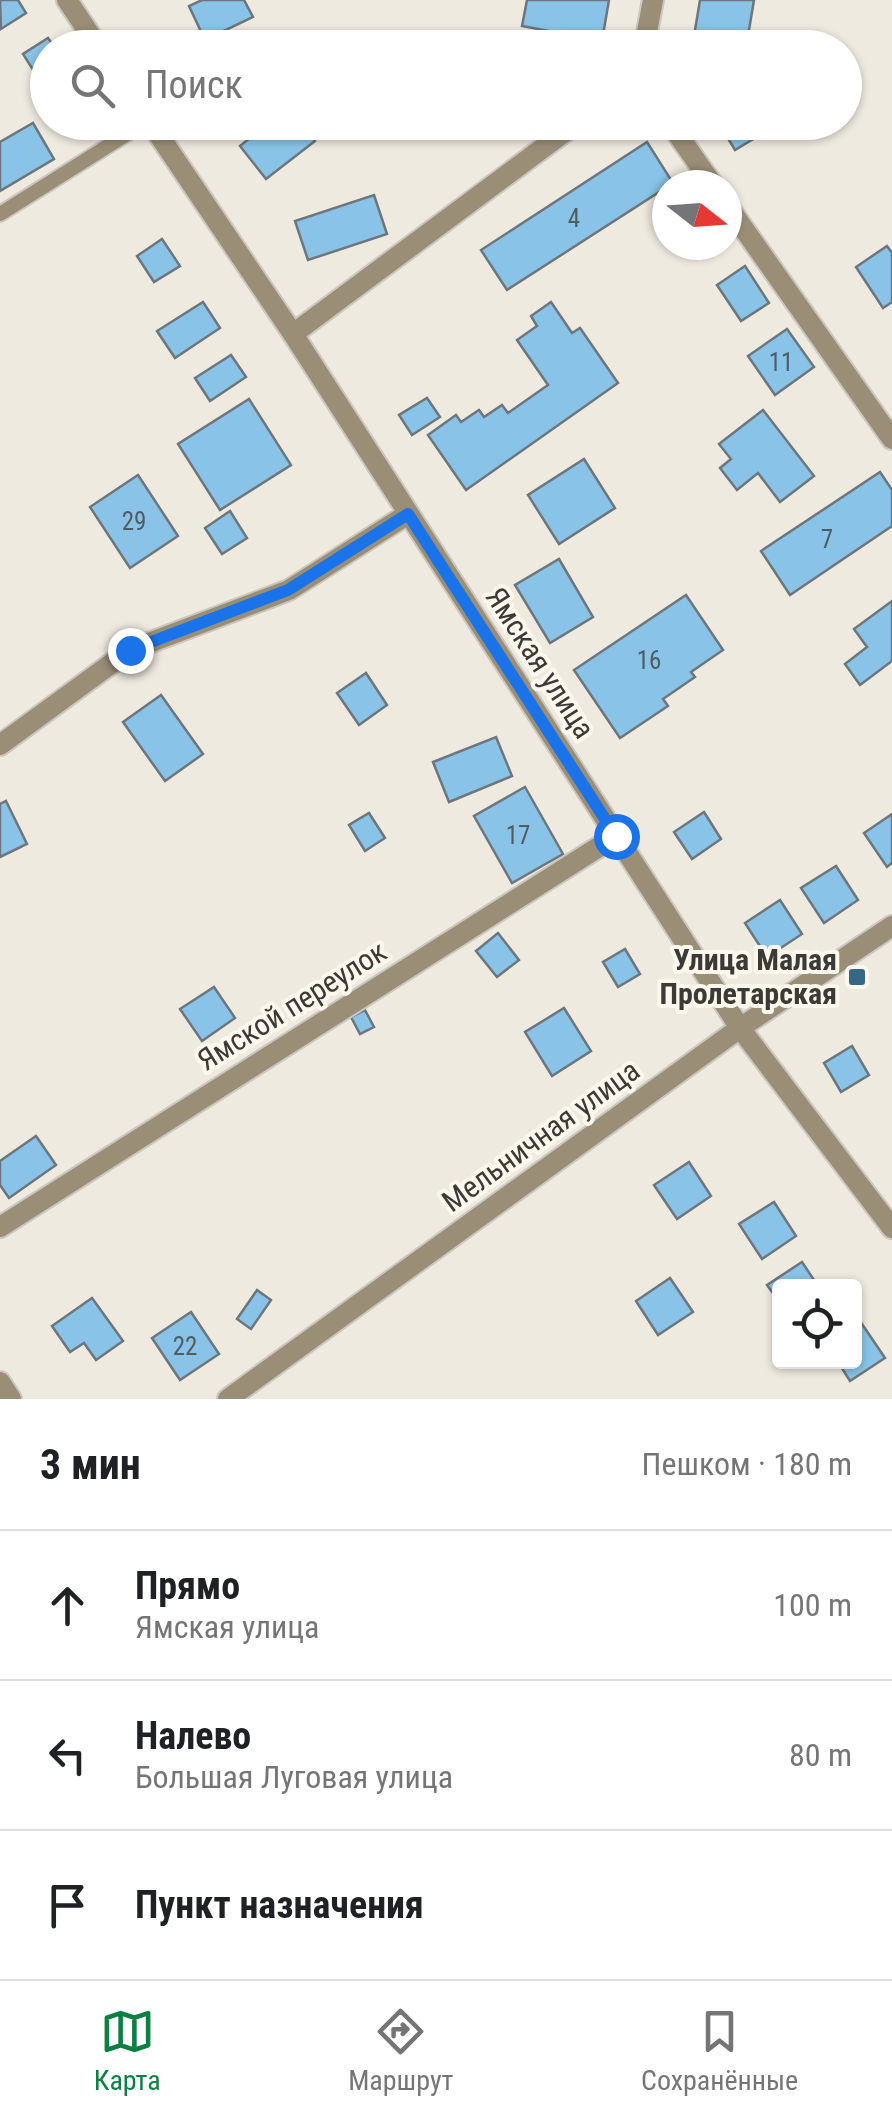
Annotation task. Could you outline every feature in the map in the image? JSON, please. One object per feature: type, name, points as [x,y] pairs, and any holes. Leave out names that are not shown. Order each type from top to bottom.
[{"type":"street","points":[[66,0],[87,30]]},
{"type":"street","points":[[647,30],[652,0]]},
{"type":"street","name":"Ямская улица","points":[[160,140],[293,334],[740,1028],[892,1228]]},
{"type":"street","points":[[293,334],[554,140]]},
{"type":"street","points":[[682,140],[703,170]]},
{"type":"street","points":[[742,226],[892,440]]},
{"type":"street","points":[[0,745],[130,650],[288,590],[408,514]]},
{"type":"street","name":"Ямской переулок","points":[[0,1227],[616,836]]},
{"type":"street","name":"Мельничная улица","points":[[228,1399],[740,1028],[892,926]]},
{"type":"street","points":[[0,1382],[11,1399]]},
{"type":"lane","points":[[0,214],[119,140]]},
{"type":"building","points":[[0,0],[18,0],[26,13],[1,29]]},
{"type":"building","points":[[202,0],[244,0],[253,17],[226,30],[200,30],[189,6]]},
{"type":"building","points":[[527,0],[609,0],[604,30],[522,26]]},
{"type":"building","points":[[700,0],[754,0],[749,30],[695,30]]},
{"type":"building","points":[[30,125],[30,140],[43,140],[54,159],[0,191],[0,142]]},
{"type":"building","points":[[248,140],[315,141],[266,179],[240,146]]},
{"type":"building","points":[[729,140],[752,140],[735,150]]},
{"type":"building","points":[[647,142],[665,170],[652,170],[652,197],[507,290],[481,250]]},
{"type":"building","points":[[374,195],[387,234],[308,260],[295,221]]},
{"type":"building","points":[[162,239],[180,266],[154,282],[137,256]]},
{"type":"building","points":[[887,246],[892,253],[892,302],[883,308],[856,267]]},
{"type":"building","points":[[745,266],[769,303],[741,321],[717,285]]},
{"type":"building","points":[[203,302],[220,328],[175,358],[157,331]]},
{"type":"building","points":[[551,302],[572,333],[580,328],[618,383],[466,490],[428,435],[456,415],[461,422],[479,410],[484,417],[502,405],[508,413],[548,385],[517,340],[537,326],[531,316]]},
{"type":"building","points":[[787,329],[814,367],[775,395],[748,356]]},
{"type":"building","points":[[231,355],[246,377],[210,401],[195,378]]},
{"type":"building","points":[[427,398],[440,417],[412,435],[399,415]]},
{"type":"building","points":[[249,399],[291,465],[220,510],[178,444]]},
{"type":"building","points":[[763,410],[814,476],[780,502],[758,473],[737,490],[720,468],[731,459],[719,444]]},
{"type":"building","points":[[584,459],[615,508],[559,544],[528,495]]},
{"type":"building","points":[[880,472],[892,490],[892,526],[790,595],[761,551]]},
{"type":"building","points":[[138,475],[178,536],[130,568],[90,507]]},
{"type":"building","points":[[230,511],[247,538],[222,554],[205,528]]},
{"type":"building","points":[[559,559],[593,617],[550,643],[515,585]]},
{"type":"building","points":[[686,595],[723,650],[691,672],[695,677],[663,699],[668,706],[620,738],[574,670]]},
{"type":"building","points":[[892,601],[892,661],[860,685],[845,664],[867,647],[854,629]]},
{"type":"building","points":[[366,673],[387,705],[359,725],[337,693]]},
{"type":"building","points":[[161,695],[203,754],[165,781],[123,722]]},
{"type":"building","points":[[496,737],[512,776],[449,802],[433,762]]},
{"type":"building","points":[[525,787],[563,854],[512,883],[474,816]]},
{"type":"building","points":[[6,801],[27,844],[0,857],[0,804]]},
{"type":"building","points":[[704,812],[721,839],[692,859],[674,832]]},
{"type":"building","points":[[369,813],[385,838],[365,851],[349,825]]},
{"type":"building","points":[[892,814],[892,863],[887,867],[864,833]]},
{"type":"building","points":[[836,866],[858,900],[824,923],[801,888]]},
{"type":"building","points":[[780,900],[802,934],[767,957],[745,923]]},
{"type":"building","points":[[498,933],[519,960],[497,977],[476,951]]},
{"type":"building","points":[[625,949],[640,974],[618,987],[603,962]]},
{"type":"building","points":[[214,987],[235,1018],[202,1041],[180,1009]]},
{"type":"building","points":[[564,1008],[591,1051],[552,1076],[525,1032]]},
{"type":"building","points":[[365,1010],[374,1027],[360,1034],[351,1017]]},
{"type":"building","points":[[852,1046],[869,1075],[841,1092],[824,1063]]},
{"type":"building","points":[[36,1136],[56,1165],[9,1198],[0,1185],[0,1161]]},
{"type":"building","points":[[689,1162],[711,1196],[677,1219],[654,1185]]},
{"type":"building","points":[[774,1202],[796,1236],[762,1259],[739,1224]]},
{"type":"building","points":[[802,1262],[813,1279],[776,1279]]},
{"type":"building","points":[[670,1278],[693,1312],[658,1335],[636,1301]]},
{"type":"building","points":[[257,1290],[271,1300],[251,1329],[237,1319]]},
{"type":"building","points":[[92,1298],[123,1341],[96,1360],[84,1343],[70,1352],[52,1326]]},
{"type":"building","points":[[191,1312],[219,1354],[180,1380],[152,1338]]},
{"type":"building","points":[[862,1324],[885,1358],[850,1381],[842,1369],[862,1369]]},
{"type":"place","name":"Улица Малая Пролетарская","points":[[857,977]]},
{"type":"route","points":[[130,650],[288,590],[408,514],[616,836]]}]
